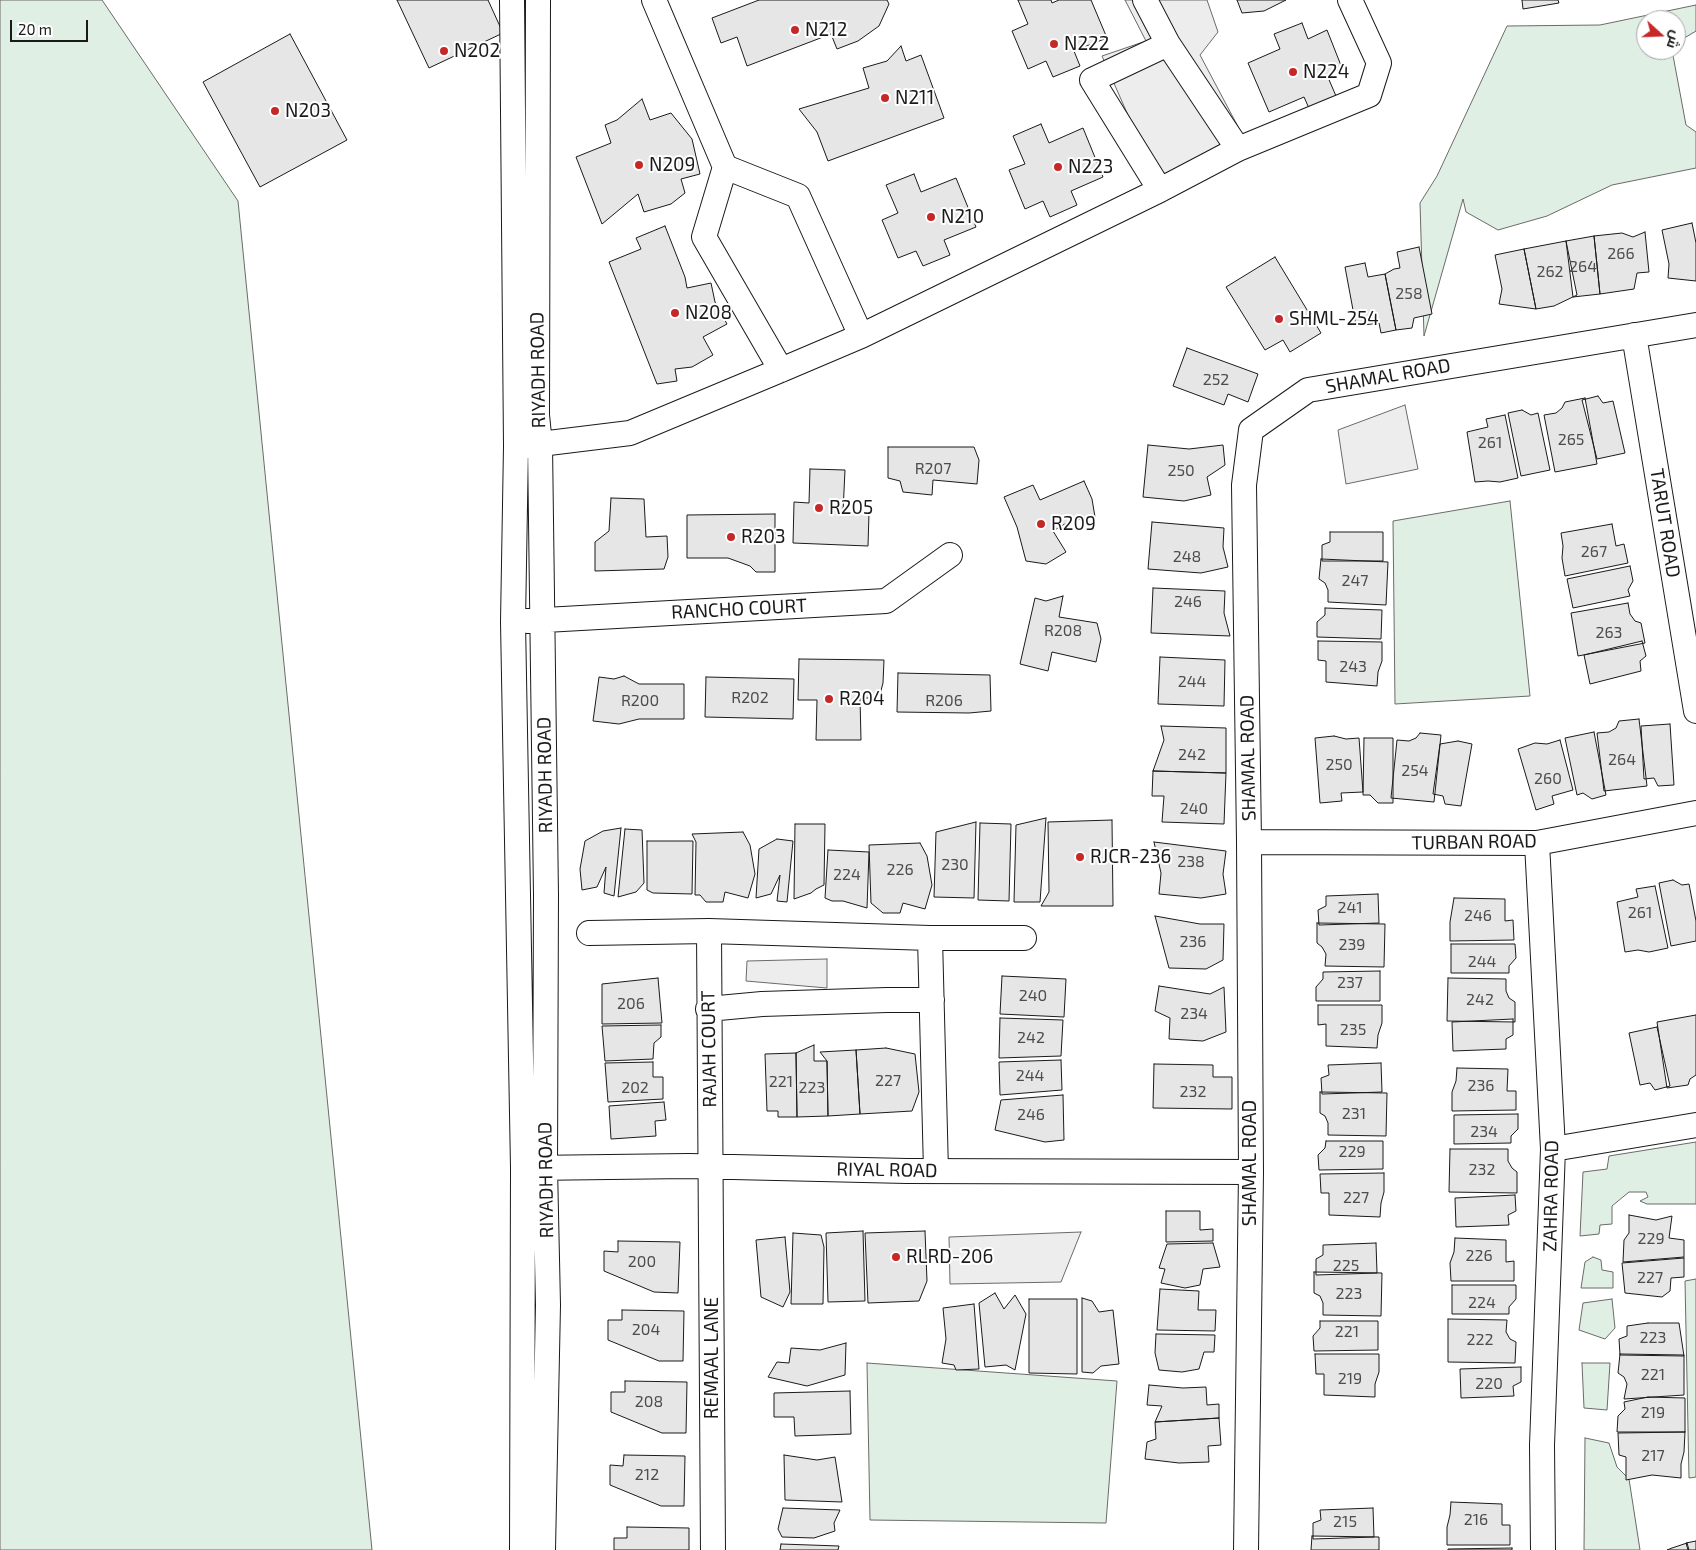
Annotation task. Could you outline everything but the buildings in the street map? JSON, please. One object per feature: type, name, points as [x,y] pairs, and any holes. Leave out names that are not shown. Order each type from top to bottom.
[{"type":"street","name":"RIYADH ROAD","points":[[512,0],[516,446],[513,622],[534,1168],[548,1305],[543,1550]]},
{"type":"street","name":"RIYADH ROAD","points":[[522,1550],[534,1168],[546,896],[540,444],[537,415],[538,0]]},
{"type":"street","points":[[654,0],[725,167],[704,237],[781,370]]},
{"type":"street","points":[[1145,0],[1168,44],[1238,149]]},
{"type":"street","points":[[516,446],[630,433],[861,336],[1160,190],[1238,149],[1369,96],[1379,63],[1350,0]]},
{"type":"street","points":[[1160,190],[1092,80],[1168,44]]},
{"type":"street","points":[[725,167],[798,196],[861,336]]},
{"type":"street","name":"SHAMAL ROAD","points":[[1246,1550],[1251,1172],[1244,485],[1251,430],[1308,390],[1696,325]]},
{"type":"street","name":"TARUT ROAD","points":[[1634,335],[1696,710]]},
{"type":"street","name":"RANCHO COURT","points":[[513,622],[886,601],[950,555]]},
{"type":"street","name":"TURBAN ROAD","points":[[1249,842],[1537,843],[1696,813]]},
{"type":"street","name":"ZAHRA ROAD","points":[[1537,843],[1553,1149],[1542,1445],[1543,1550]]},
{"type":"street","points":[[589,934],[709,932],[930,938],[1024,938]]},
{"type":"street","name":"RAJAH COURT","points":[[709,932],[710,1166]]},
{"type":"street","points":[[930,938],[936,1171]]},
{"type":"street","points":[[708,1009],[762,1004],[932,1000]]},
{"type":"street","points":[[1553,1149],[1696,1125]]},
{"type":"street","name":"RIYAL ROAD","points":[[534,1168],[710,1166],[936,1171],[1251,1172]]},
{"type":"street","name":"REMAAL LANE","points":[[710,1166],[713,1550]]},
{"type":"green space","points":[[0,0],[102,0],[238,201],[372,1550],[0,1550]]},
{"type":"green space","points":[[1696,5],[1696,31],[1686,37],[1686,10],[1672,10]]},
{"type":"green space","points":[[1636,18],[1636,60],[1674,60],[1686,125],[1696,132],[1696,168],[1612,185],[1547,216],[1498,230],[1466,212],[1463,199],[1424,336],[1420,203],[1437,176],[1507,26],[1600,25]]},
{"type":"green space","points":[[1510,501],[1530,696],[1395,704],[1393,521]]},
{"type":"green space","points":[[1696,1142],[1696,1204],[1647,1204],[1640,1201],[1648,1197],[1646,1192],[1629,1192],[1612,1206],[1612,1224],[1600,1225],[1599,1234],[1580,1236],[1583,1172],[1607,1169],[1609,1156]]},
{"type":"green space","points":[[1593,1257],[1601,1260],[1602,1270],[1613,1272],[1613,1288],[1581,1288],[1585,1262]]},
{"type":"green space","points":[[1696,1279],[1696,1477],[1689,1478],[1685,1281]]},
{"type":"green space","points":[[1612,1299],[1615,1328],[1605,1339],[1579,1330],[1583,1303]]},
{"type":"green space","points":[[867,1363],[1117,1381],[1106,1523],[870,1520]]},
{"type":"green space","points":[[1582,1363],[1610,1363],[1607,1410],[1584,1408]]},
{"type":"green space","points":[[1585,1438],[1609,1443],[1617,1467],[1629,1479],[1640,1550],[1584,1550]]},
{"type":"shaded area","points":[[1125,0],[1207,0],[1218,32],[1200,55],[1243,136],[1169,197],[1131,122],[1102,56],[1146,41]]},
{"type":"shaded area","points":[[1405,405],[1418,469],[1346,484],[1338,430]]},
{"type":"shaded area","points":[[827,959],[827,988],[746,981],[747,961]]},
{"type":"shaded area","points":[[1081,1232],[1061,1282],[950,1284],[949,1237]]},
{"type":"place","name":"N212","points":[[795,30]]},
{"type":"place","name":"N222","points":[[1054,44]]},
{"type":"place","name":"N202","points":[[444,51]]},
{"type":"place","name":"N224","points":[[1293,72]]},
{"type":"place","name":"N211","points":[[885,98]]},
{"type":"place","name":"N203","points":[[275,111]]},
{"type":"place","name":"N209","points":[[639,165]]},
{"type":"place","name":"N223","points":[[1058,167]]},
{"type":"place","name":"N210","points":[[931,217]]},
{"type":"place","name":"N208","points":[[675,313]]},
{"type":"place","name":"SHML-254","points":[[1279,319]]},
{"type":"place","name":"R205","points":[[819,508]]},
{"type":"place","name":"R209","points":[[1041,524]]},
{"type":"place","name":"R203","points":[[731,537]]},
{"type":"place","name":"R204","points":[[829,699]]},
{"type":"place","name":"RJCR-236","points":[[1080,857]]},
{"type":"place","name":"RLRD-206","points":[[896,1257]]}]
